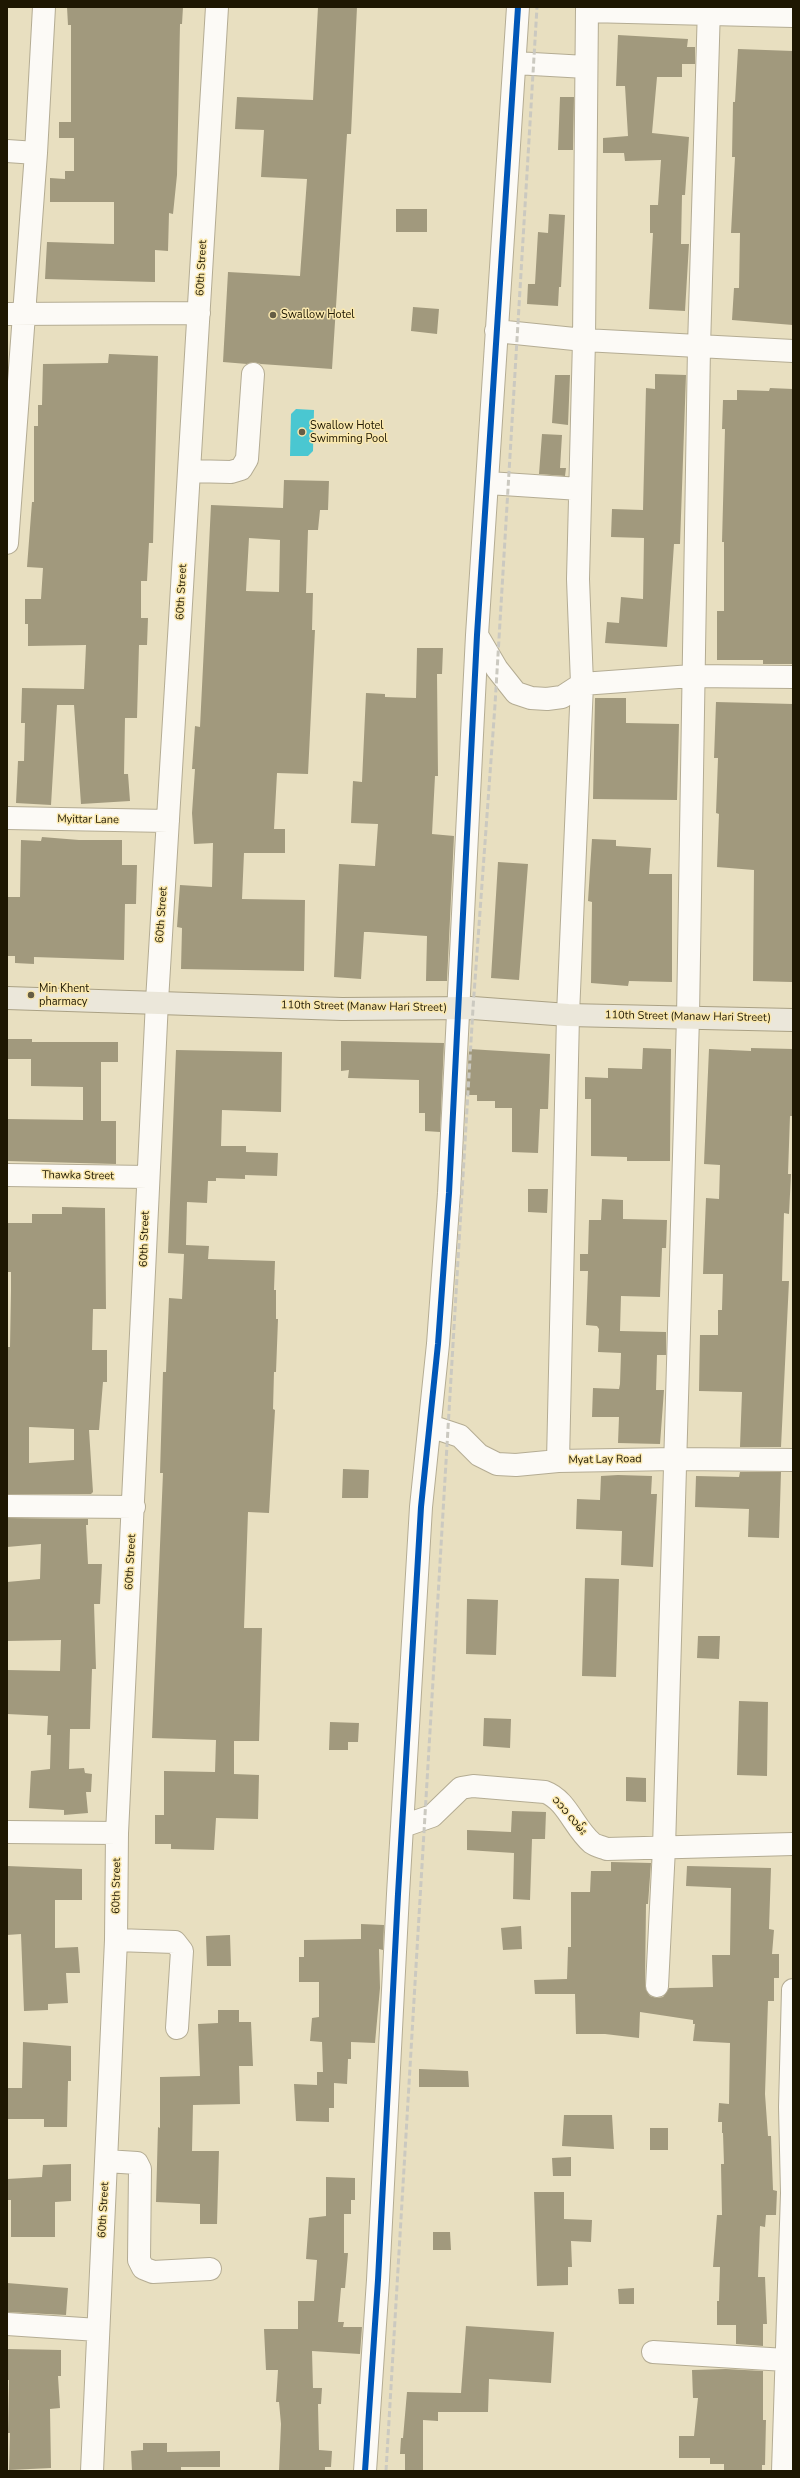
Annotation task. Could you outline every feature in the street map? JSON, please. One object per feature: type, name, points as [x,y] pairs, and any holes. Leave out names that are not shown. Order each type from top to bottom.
[{"type":"main road","name":"110th Street (Manaw Hari Street)","points":[[7,998],[342,1009],[457,1008],[568,1015],[793,1020]]},
{"type":"street","points":[[7,543],[16,314],[36,153],[44,7]]},
{"type":"street","name":"60th Street","points":[[92,2471],[116,1940],[117,1834],[134,1507],[148,1177],[157,1002],[217,7]]},
{"type":"street","points":[[365,2471],[378,2280],[421,1507],[430,1426],[449,1193],[457,1008],[477,635],[518,7]]},
{"type":"street","points":[[558,1461],[568,1015],[582,684],[578,579],[584,340],[587,9],[709,10],[793,16]]},
{"type":"street","points":[[657,1986],[664,1848],[688,1017],[692,676],[699,348],[709,10]]},
{"type":"street","points":[[515,63],[586,67]]},
{"type":"street","points":[[7,151],[36,153]]},
{"type":"street","points":[[16,314],[199,313]]},
{"type":"street","points":[[496,331],[584,340],[699,348],[793,351]]},
{"type":"street","points":[[189,471],[231,472],[241,469],[246,459],[252,374]]},
{"type":"street","points":[[488,483],[580,489]]},
{"type":"street","points":[[477,635],[497,669],[516,693],[547,699],[562,697],[582,684],[692,676],[793,677]]},
{"type":"street","name":"Myittar Lane","points":[[7,818],[168,821]]},
{"type":"street","name":"Thawka Street","points":[[7,1175],[148,1177]]},
{"type":"street","name":"Myat Lay Road","points":[[430,1426],[460,1436],[480,1455],[497,1464],[516,1465],[558,1461],[675,1459],[793,1460]]},
{"type":"street","points":[[7,1506],[134,1507]]},
{"type":"street","name":"၁၁၁ လမ်း","points":[[403,1826],[432,1816],[460,1788],[474,1786],[545,1792],[555,1796],[580,1831],[593,1843],[607,1849],[793,1844]]},
{"type":"street","points":[[7,1832],[117,1834]]},
{"type":"street","points":[[116,1940],[175,1942],[182,1951],[177,2028]]},
{"type":"street","points":[[783,2471],[788,2370],[792,2193],[791,2107],[793,1990]]},
{"type":"street","points":[[106,2161],[137,2163],[140,2169],[140,2260],[143,2268],[153,2272],[210,2269]]},
{"type":"street","points":[[7,2324],[98,2330]]},
{"type":"street","points":[[653,2352],[788,2370]]},
{"type":"water","name":"Swallow Hotel Swimming Pool","points":[[296,409],[314,410],[313,451],[308,456],[290,456],[291,414]]},
{"type":"building","points":[[67,7],[183,7],[182,24],[180,24],[177,175],[173,214],[169,213],[168,251],[155,250],[155,282],[45,279],[47,242],[114,244],[114,202],[50,202],[50,178],[65,179],[65,171],[74,171],[74,138],[59,138],[59,122],[71,122],[71,25],[68,25]]},
{"type":"building","points":[[318,7],[357,7],[351,134],[347,134],[332,369],[261,364],[253,362],[247,364],[223,362],[228,272],[300,276],[307,179],[261,177],[264,130],[235,129],[237,97],[313,100]]},
{"type":"building","points":[[618,35],[688,39],[687,47],[695,47],[695,64],[682,64],[682,77],[657,77],[652,133],[689,137],[685,195],[682,195],[681,244],[689,244],[685,311],[649,309],[653,233],[650,233],[650,205],[658,205],[661,160],[625,161],[624,153],[603,153],[603,138],[628,136],[625,86],[616,86]]},
{"type":"building","points":[[738,49],[793,51],[793,325],[732,320],[734,288],[739,288],[740,233],[731,233],[735,157],[732,157],[733,102],[735,102]]},
{"type":"building","points":[[560,97],[574,97],[573,150],[558,150]]},
{"type":"building","points":[[396,209],[427,209],[427,232],[396,232]]},
{"type":"building","points":[[549,214],[565,215],[561,287],[559,287],[558,306],[527,304],[528,284],[535,284],[538,232],[548,233]]},
{"type":"building","points":[[413,307],[439,309],[437,334],[411,331]]},
{"type":"building","points":[[109,354],[158,356],[153,543],[149,543],[147,581],[141,581],[141,618],[148,618],[147,645],[139,645],[137,718],[125,718],[124,774],[128,774],[130,801],[81,804],[74,705],[57,705],[51,805],[16,803],[18,761],[24,761],[25,723],[21,723],[22,688],[84,689],[86,645],[28,646],[28,624],[25,624],[25,599],[41,599],[43,568],[27,567],[32,502],[34,502],[34,426],[38,426],[38,405],[42,405],[43,364],[108,363]]},
{"type":"building","points":[[655,374],[686,375],[680,544],[674,544],[667,647],[605,643],[607,622],[619,623],[621,597],[643,599],[644,538],[611,537],[612,509],[643,510],[646,388],[655,389]]},
{"type":"building","points":[[555,375],[570,375],[568,425],[552,423]]},
{"type":"building","points":[[770,388],[793,389],[793,664],[763,664],[763,660],[717,660],[717,611],[724,611],[724,542],[722,542],[725,429],[722,429],[723,400],[737,400],[737,390],[769,391]]},
{"type":"building","points":[[542,434],[562,435],[560,468],[566,468],[565,476],[539,474]]},
{"type":"building","points":[[284,480],[329,481],[328,510],[320,510],[318,530],[308,530],[306,593],[313,593],[312,630],[315,630],[308,774],[277,773],[274,829],[285,829],[285,853],[244,853],[242,899],[305,900],[304,971],[181,969],[182,928],[177,927],[180,885],[212,887],[213,843],[194,844],[192,813],[195,769],[192,769],[195,726],[200,727],[211,505],[283,508]],"holes":[[[249,538],[280,540],[279,592],[246,591]]]},
{"type":"building","points":[[417,648],[443,648],[442,674],[437,674],[438,776],[435,776],[432,834],[454,836],[447,981],[426,981],[427,936],[369,932],[364,932],[361,979],[334,977],[339,864],[375,866],[378,824],[351,823],[353,781],[362,782],[366,693],[385,694],[385,697],[416,698]]},
{"type":"building","points":[[595,698],[626,698],[626,723],[679,724],[677,800],[593,799]]},
{"type":"building","points":[[716,702],[793,704],[792,982],[753,981],[754,870],[717,867],[719,814],[716,813],[718,758],[714,758]]},
{"type":"building","points":[[42,837],[79,840],[122,840],[122,865],[137,865],[136,904],[125,904],[124,960],[34,957],[34,964],[15,963],[15,956],[7,956],[7,897],[20,897],[21,840],[41,841]]},
{"type":"building","points":[[592,839],[616,840],[616,846],[651,848],[649,874],[672,874],[672,982],[629,981],[628,986],[591,983],[592,902],[588,901]]},
{"type":"building","points":[[498,862],[528,864],[519,980],[491,978]]},
{"type":"building","points":[[7,1039],[32,1039],[32,1042],[118,1042],[118,1062],[101,1062],[101,1121],[116,1121],[116,1164],[7,1161],[7,1119],[83,1120],[83,1087],[31,1086],[31,1059],[7,1059]]},
{"type":"building","points":[[341,1041],[444,1043],[440,1132],[425,1131],[425,1113],[419,1113],[419,1080],[348,1078],[349,1070],[341,1071]]},
{"type":"building","points":[[643,1048],[671,1049],[670,1161],[627,1161],[627,1157],[591,1156],[591,1099],[585,1099],[585,1077],[608,1078],[608,1068],[642,1069]]},
{"type":"building","points":[[751,1048],[793,1049],[793,1116],[790,1116],[788,1174],[791,1174],[789,1214],[784,1213],[782,1281],[789,1281],[781,1447],[740,1447],[742,1392],[699,1391],[700,1335],[718,1335],[718,1310],[722,1310],[723,1274],[703,1274],[706,1198],[719,1199],[720,1165],[704,1164],[709,1049],[751,1051]]},
{"type":"building","points":[[469,1049],[550,1054],[548,1109],[540,1109],[538,1153],[512,1152],[512,1108],[495,1108],[495,1101],[477,1101],[477,1095],[466,1095]]},
{"type":"building","points":[[176,1050],[282,1052],[281,1112],[222,1110],[221,1146],[246,1146],[246,1152],[278,1153],[277,1176],[245,1175],[245,1179],[216,1178],[216,1181],[208,1181],[207,1203],[187,1202],[186,1245],[209,1246],[208,1259],[275,1261],[274,1290],[276,1290],[276,1319],[278,1319],[276,1372],[274,1372],[273,1409],[275,1410],[269,1513],[248,1512],[244,1628],[262,1628],[259,1741],[234,1741],[234,1774],[259,1775],[258,1819],[216,1818],[214,1850],[171,1849],[171,1844],[155,1844],[155,1815],[164,1815],[164,1771],[215,1772],[216,1740],[152,1738],[163,1473],[160,1473],[163,1372],[166,1372],[169,1298],[182,1299],[184,1254],[168,1253]]},
{"type":"building","points":[[528,1189],[548,1189],[547,1213],[528,1212]]},
{"type":"building","points":[[602,1199],[623,1200],[623,1219],[667,1220],[666,1248],[662,1248],[660,1297],[621,1296],[620,1331],[666,1332],[666,1355],[657,1355],[656,1390],[664,1390],[660,1444],[618,1443],[619,1417],[592,1417],[593,1388],[619,1389],[620,1384],[621,1353],[598,1352],[599,1329],[597,1326],[586,1325],[588,1271],[580,1271],[580,1254],[588,1254],[589,1220],[601,1220]]},
{"type":"building","points":[[62,1207],[105,1208],[106,1309],[93,1309],[92,1350],[107,1350],[107,1382],[103,1382],[99,1430],[89,1430],[93,1492],[91,1494],[7,1494],[7,1347],[10,1347],[11,1272],[7,1272],[7,1223],[32,1223],[32,1214],[62,1214]],"holes":[[[29,1427],[74,1429],[74,1460],[29,1463]]]},
{"type":"building","points":[[343,1469],[369,1470],[368,1498],[342,1498]]},
{"type":"building","points":[[740,1472],[781,1472],[779,1538],[748,1537],[749,1509],[695,1507],[696,1476],[739,1477]]},
{"type":"building","points":[[601,1476],[652,1476],[651,1494],[657,1494],[653,1567],[621,1565],[622,1531],[576,1529],[577,1499],[600,1500]]},
{"type":"building","points":[[7,1518],[88,1519],[88,1525],[86,1525],[88,1564],[102,1564],[100,1604],[94,1604],[96,1669],[92,1669],[90,1729],[70,1729],[69,1769],[84,1768],[85,1773],[92,1774],[91,1792],[86,1792],[88,1813],[64,1815],[64,1810],[29,1808],[31,1771],[50,1769],[51,1735],[47,1735],[48,1716],[7,1714],[7,1670],[60,1671],[61,1640],[7,1641],[7,1582],[40,1579],[41,1544],[7,1547]]},
{"type":"building","points":[[585,1578],[619,1579],[616,1677],[582,1676]]},
{"type":"building","points":[[467,1599],[498,1600],[496,1655],[466,1654]]},
{"type":"building","points":[[698,1636],[720,1636],[719,1659],[697,1658]]},
{"type":"building","points":[[739,1701],[768,1702],[767,1776],[737,1775]]},
{"type":"building","points":[[484,1718],[511,1719],[510,1748],[483,1746]]},
{"type":"building","points":[[330,1722],[359,1723],[358,1742],[348,1742],[348,1750],[329,1750]]},
{"type":"building","points":[[626,1777],[646,1778],[646,1802],[626,1801]]},
{"type":"building","points":[[512,1811],[546,1812],[545,1839],[532,1839],[530,1900],[513,1899],[514,1853],[467,1850],[467,1830],[511,1832]]},
{"type":"building","points":[[611,1862],[651,1863],[648,1904],[646,1904],[645,1985],[650,1996],[657,1998],[663,1997],[669,1988],[713,1987],[712,1955],[730,1955],[731,1888],[686,1886],[687,1866],[771,1868],[769,1929],[774,1930],[772,1954],[779,1954],[779,1978],[774,1978],[774,2001],[768,2001],[765,2094],[768,2136],[771,2136],[773,2190],[777,2191],[776,2215],[766,2215],[765,2227],[760,2226],[758,2277],[765,2277],[767,2324],[763,2324],[763,2346],[736,2344],[736,2325],[717,2325],[717,2301],[719,2301],[720,2267],[713,2267],[717,2215],[722,2215],[721,2164],[724,2164],[722,2122],[718,2122],[719,2103],[729,2104],[730,2043],[693,2041],[695,2024],[693,2024],[693,2020],[640,2012],[639,2038],[605,2034],[576,2034],[575,1994],[535,1994],[534,1980],[567,1979],[568,1947],[571,1947],[571,1892],[590,1892],[591,1871],[611,1871]]},
{"type":"building","points":[[7,1866],[82,1869],[82,1900],[55,1900],[55,1948],[78,1947],[80,1973],[66,1973],[68,2003],[48,2004],[48,2010],[24,2011],[21,1934],[7,1935]]},
{"type":"building","points":[[361,1924],[384,1925],[383,1950],[379,1949],[380,1988],[375,2043],[351,2042],[351,2059],[348,2059],[347,2084],[334,2083],[334,2108],[329,2108],[329,2122],[296,2121],[294,2084],[317,2085],[317,2072],[323,2072],[322,2042],[310,2041],[312,2018],[319,2017],[319,1982],[299,1982],[299,1957],[304,1957],[304,1940],[361,1939]]},
{"type":"building","points":[[521,1926],[522,1949],[503,1950],[501,1928]]},
{"type":"building","points":[[230,1935],[231,1966],[207,1966],[206,1936]]},
{"type":"building","points":[[218,2010],[239,2010],[239,2022],[251,2022],[253,2066],[239,2066],[240,2104],[193,2105],[192,2151],[219,2151],[217,2224],[200,2224],[200,2204],[156,2202],[158,2127],[160,2128],[160,2077],[200,2076],[198,2024],[218,2023]]},
{"type":"building","points":[[23,2042],[71,2046],[71,2081],[68,2081],[67,2127],[44,2127],[44,2119],[7,2119],[7,2088],[22,2088]]},
{"type":"building","points":[[419,2069],[468,2071],[469,2087],[419,2087]]},
{"type":"building","points":[[564,2115],[612,2115],[614,2149],[562,2146]]},
{"type":"building","points":[[650,2128],[668,2128],[668,2150],[650,2150]]},
{"type":"building","points":[[571,2157],[571,2176],[553,2176],[552,2158]]},
{"type":"building","points":[[71,2164],[71,2201],[55,2202],[55,2237],[11,2237],[11,2200],[7,2200],[7,2179],[42,2177],[43,2165]]},
{"type":"building","points":[[326,2177],[355,2178],[355,2200],[351,2200],[351,2214],[344,2214],[344,2253],[348,2253],[345,2288],[341,2288],[338,2322],[344,2322],[343,2327],[362,2327],[360,2354],[312,2351],[313,2388],[322,2388],[321,2404],[318,2404],[319,2450],[332,2451],[331,2467],[325,2467],[325,2471],[279,2471],[281,2424],[279,2402],[276,2402],[278,2370],[266,2370],[264,2329],[298,2329],[298,2301],[314,2301],[317,2260],[306,2259],[309,2218],[326,2216]]},
{"type":"building","points":[[534,2192],[564,2192],[564,2219],[592,2220],[591,2242],[571,2241],[572,2267],[568,2267],[568,2285],[537,2286]]},
{"type":"building","points":[[433,2232],[450,2232],[451,2250],[433,2250]]},
{"type":"building","points":[[7,2283],[68,2288],[66,2315],[7,2312]]},
{"type":"building","points":[[634,2288],[634,2304],[619,2304],[618,2289]]},
{"type":"building","points":[[466,2326],[554,2332],[551,2383],[489,2379],[488,2412],[438,2412],[438,2421],[423,2420],[423,2471],[405,2471],[405,2454],[400,2454],[407,2392],[461,2393]]},
{"type":"building","points":[[7,2349],[61,2350],[61,2376],[58,2376],[60,2408],[50,2409],[51,2468],[9,2470],[10,2433],[8,2433],[9,2380],[7,2380]]},
{"type":"building","points":[[726,2369],[763,2371],[763,2420],[766,2420],[765,2465],[762,2465],[762,2471],[724,2471],[724,2464],[710,2464],[710,2458],[679,2458],[679,2436],[694,2436],[698,2398],[693,2398],[692,2370]]},
{"type":"building","points":[[143,2443],[167,2443],[167,2452],[220,2451],[220,2467],[181,2467],[181,2471],[132,2471],[131,2451],[143,2450]]},
{"type":"railway","points":[[386,2471],[473,1008],[495,705],[537,7]]},
{"type":"cycle path","points":[[365,2471],[378,2280],[398,1894],[421,1507],[438,1344],[449,1193],[477,635],[518,7]]},
{"type":"place","name":"Swallow Hotel","points":[[273,315]]},
{"type":"place","name":"Swallow Hotel Swimming Pool","points":[[302,432]]},
{"type":"place","name":"Min Khent pharmacy","points":[[31,995]]}]
